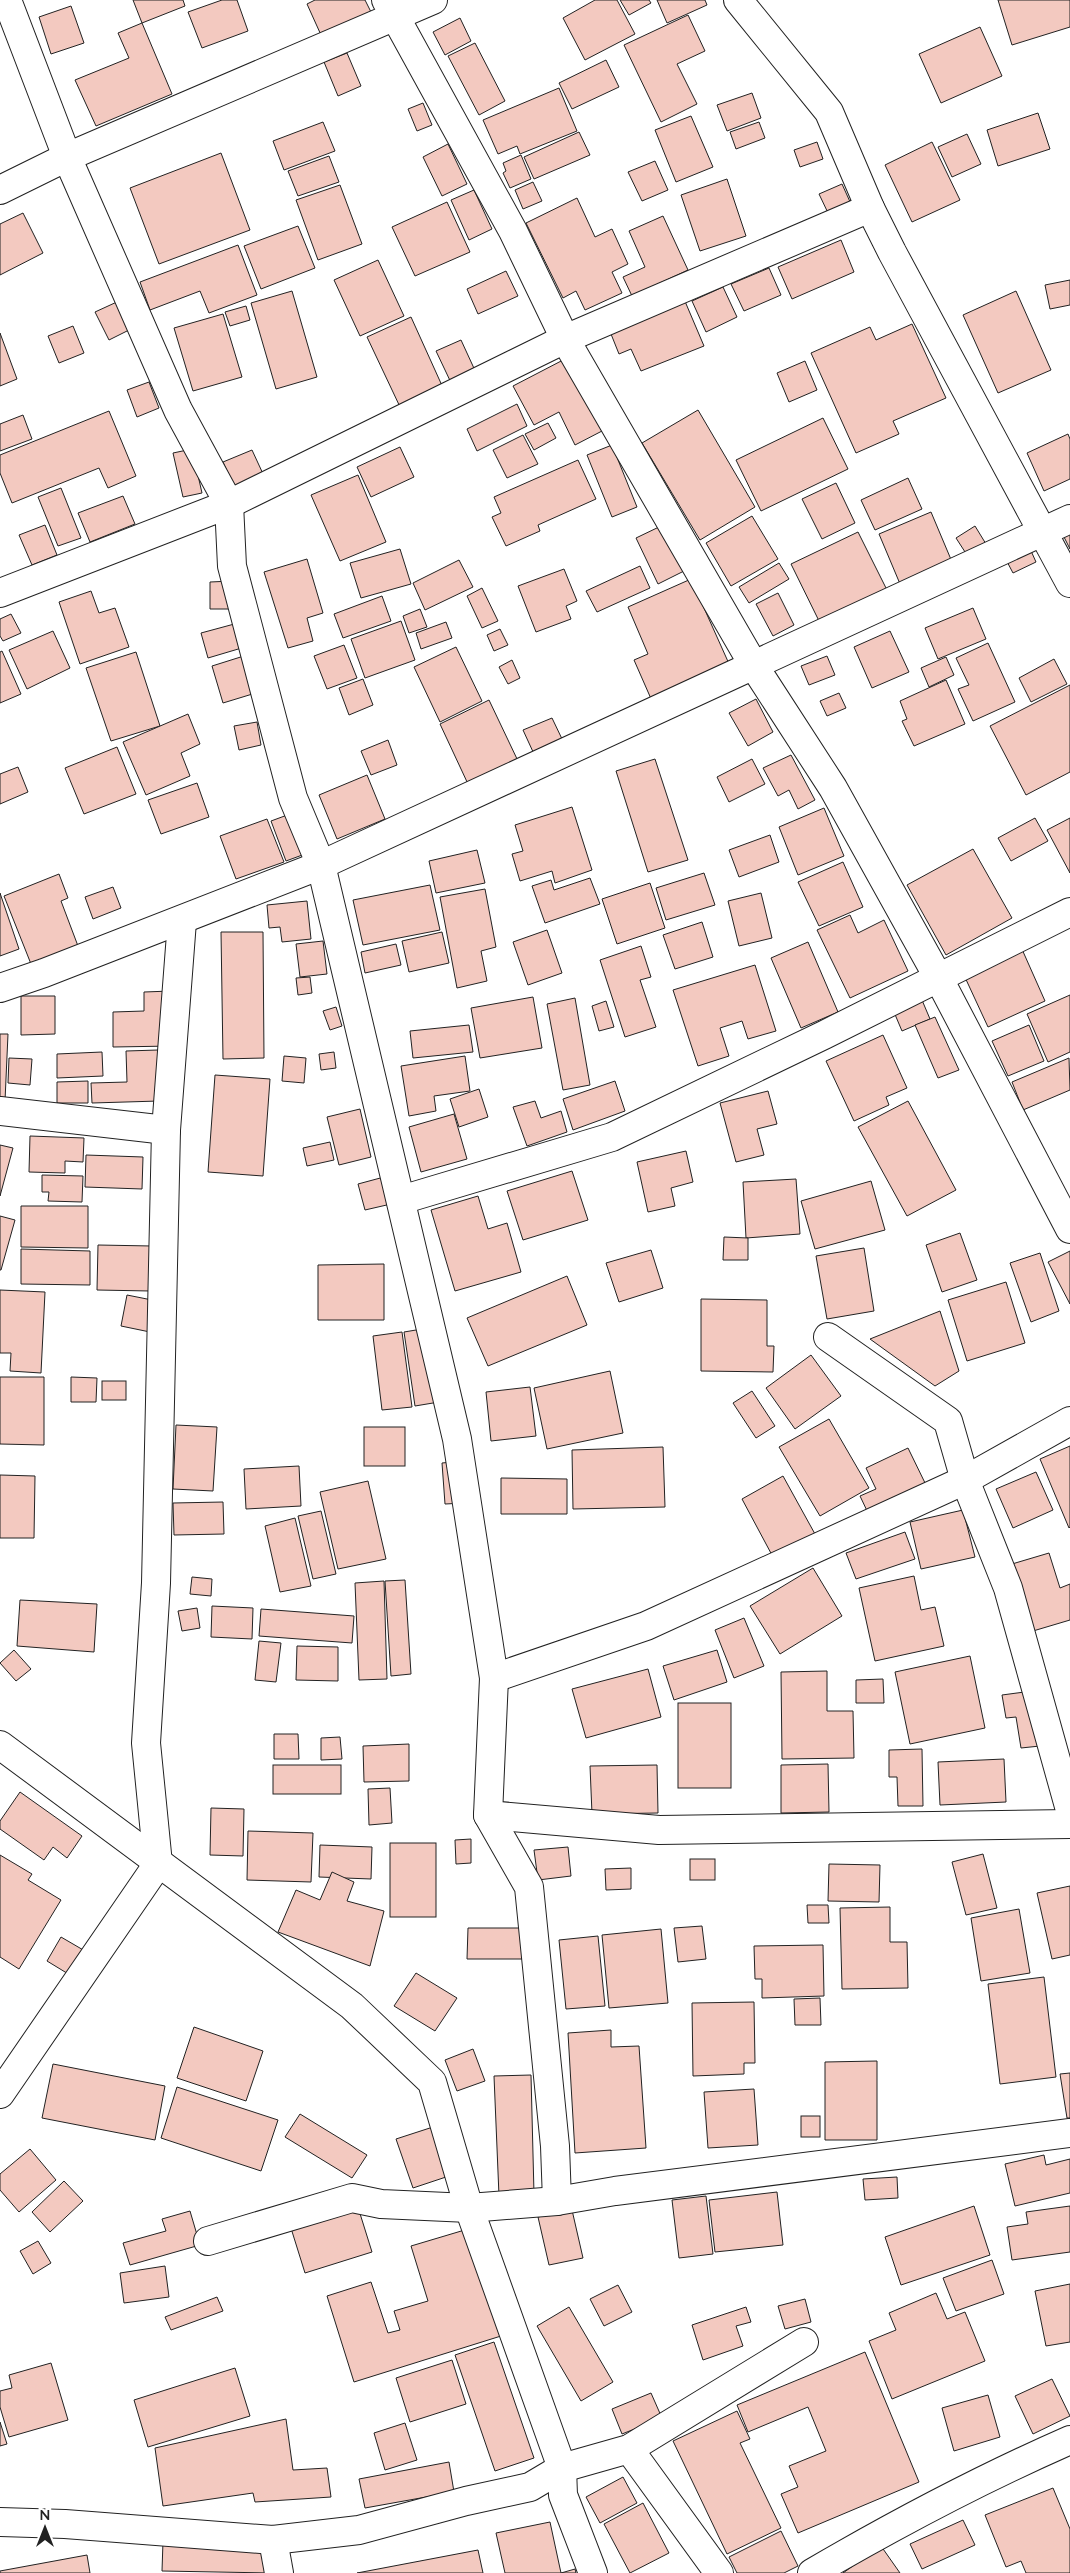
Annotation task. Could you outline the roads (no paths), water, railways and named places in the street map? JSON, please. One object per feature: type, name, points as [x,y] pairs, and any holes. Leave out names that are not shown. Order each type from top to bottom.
[{"type":"street","points":[[8,0],[67,157],[178,410],[229,504],[232,566],[293,798],[321,865],[457,1439],[494,1678],[488,1815],[530,1887],[555,2146],[557,2201]]},
{"type":"street","points":[[0,190],[67,157],[391,9],[433,0]]},
{"type":"street","points":[[738,0],[829,112],[870,208],[1070,582]]},
{"type":"street","points":[[391,9],[513,231],[565,339],[754,666],[834,788],[938,978],[1070,1229]]},
{"type":"street","points":[[0,593],[229,504],[565,339],[870,208]]},
{"type":"street","points":[[0,988],[182,921],[321,865],[754,666],[1042,530],[1070,519]]},
{"type":"street","points":[[401,1200],[612,1137],[824,1035],[1070,912]]},
{"type":"street","points":[[0,2094],[158,1864],[146,1743],[156,1583],[166,1130],[182,921]]},
{"type":"street","points":[[0,1111],[166,1130]]},
{"type":"street","points":[[828,1337],[948,1420],[965,1480],[1008,1588],[1070,1810]]},
{"type":"street","points":[[494,1678],[646,1626],[965,1480],[1070,1421]]},
{"type":"street","points":[[0,1746],[352,2006],[432,2082],[469,2208],[562,2468],[563,2495],[593,2573]]},
{"type":"street","points":[[488,1815],[658,1830],[1070,1824]]},
{"type":"street","points":[[208,2241],[352,2198],[381,2204],[469,2208],[557,2201],[615,2191],[1070,2133]]},
{"type":"street","points":[[0,2522],[65,2524],[273,2540],[358,2530],[466,2501],[530,2487],[562,2468],[629,2449],[804,2342]]},
{"type":"street","points":[[812,2573],[875,2536],[1008,2467],[1070,2440]]},
{"type":"street","points":[[629,2449],[719,2573]]},
{"type":"street","points":[[273,2540],[279,2573]]}]
